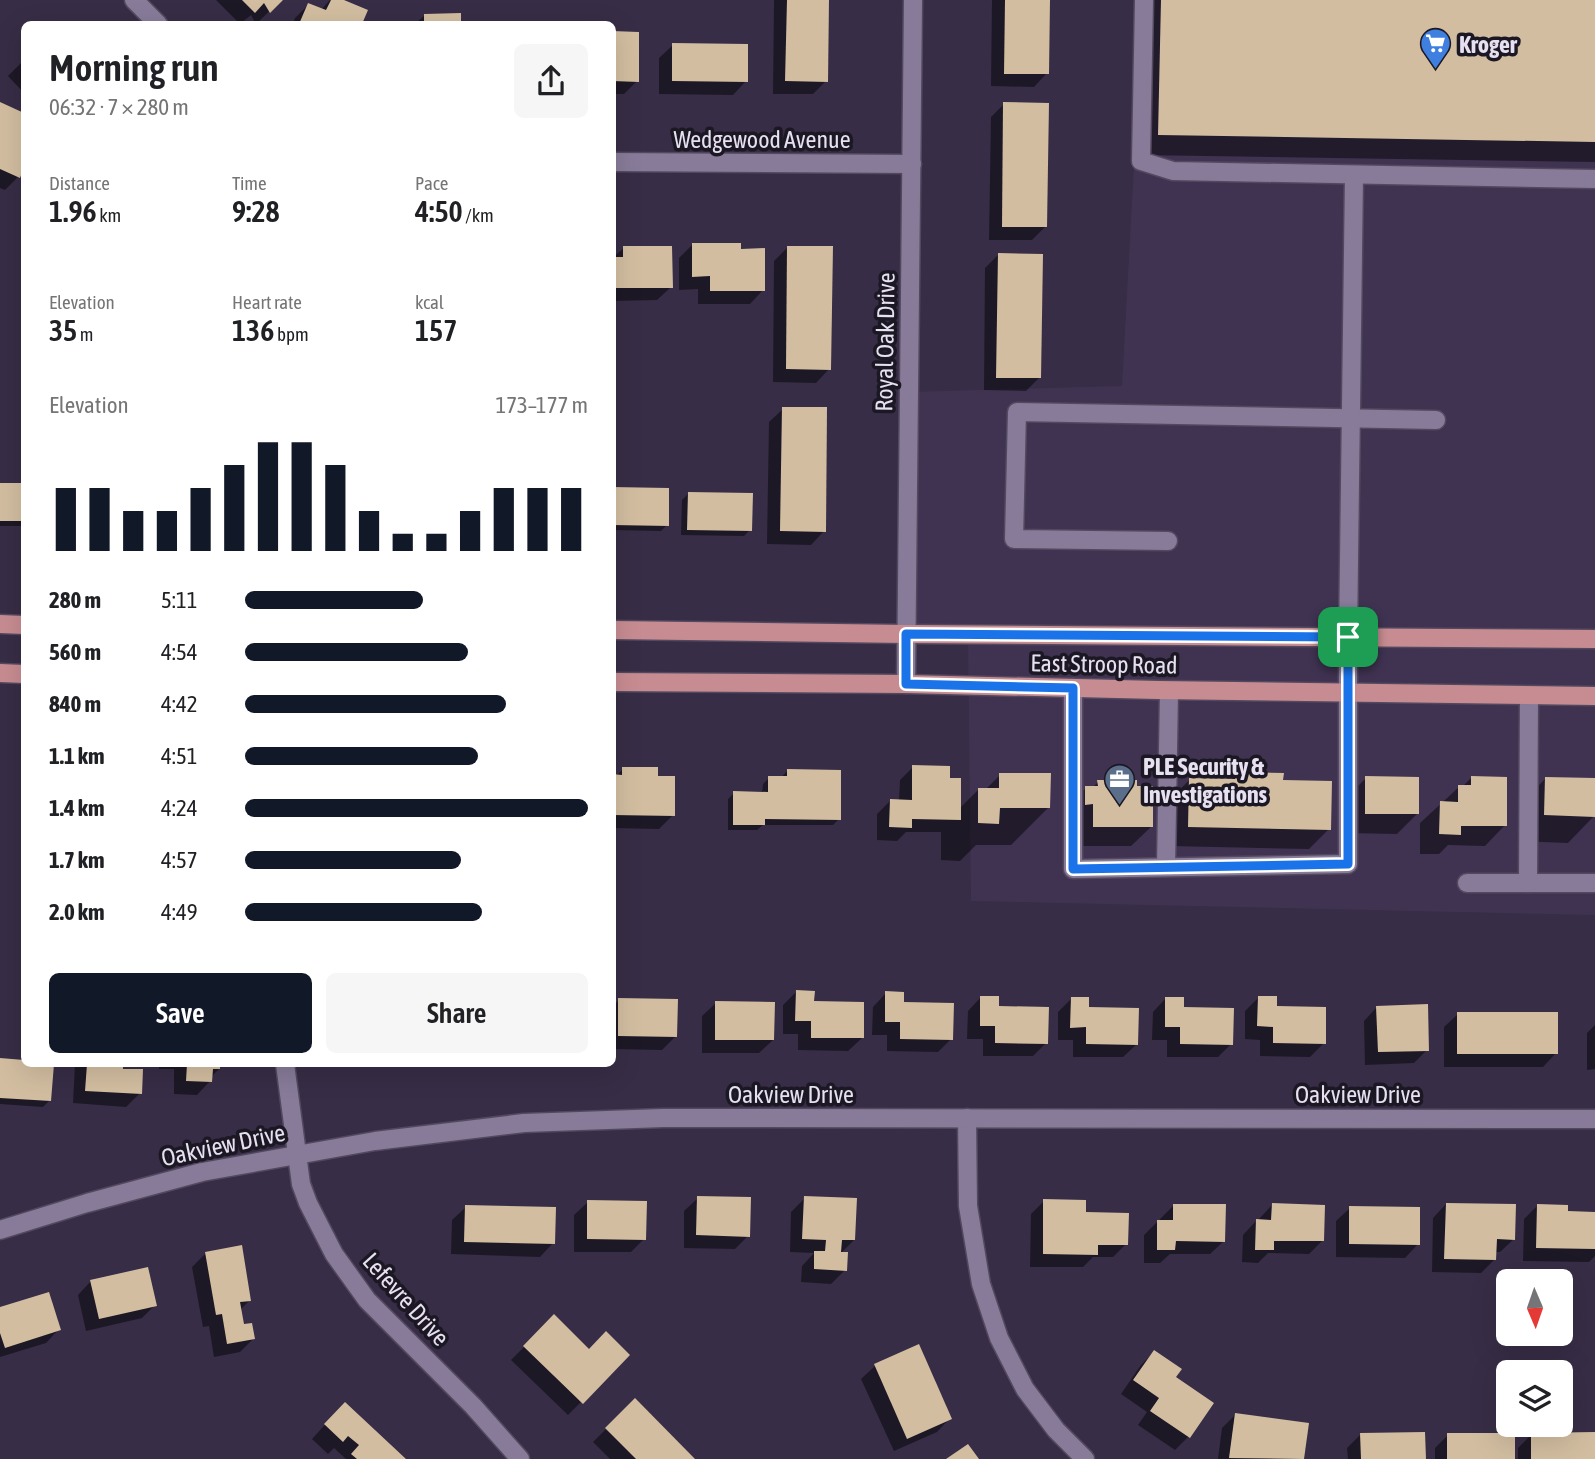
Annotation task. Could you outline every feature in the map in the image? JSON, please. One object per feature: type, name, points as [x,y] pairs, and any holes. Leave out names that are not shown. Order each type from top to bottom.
[{"type":"main road","points":[[0,624],[21,625]]},
{"type":"main road","name":"East Stroop Road","points":[[616,630],[1595,639]]},
{"type":"main road","points":[[0,673],[21,674]]},
{"type":"main road","name":"East Stroop Road","points":[[616,682],[906,684],[1169,691],[1595,696]]},
{"type":"street","points":[[134,0],[155,21]]},
{"type":"street","name":"Royal Oak Drive","points":[[906,684],[913,0]]},
{"type":"street","points":[[1144,0],[1141,161],[1174,171],[1595,179]]},
{"type":"street","name":"Wedgewood Avenue","points":[[616,162],[912,164]]},
{"type":"street","points":[[1073,688],[1073,869],[1348,864],[1354,175]]},
{"type":"street","points":[[1168,541],[1014,539],[1017,412],[1436,420]]},
{"type":"street","points":[[1166,867],[1169,691]]},
{"type":"street","points":[[1528,883],[1529,696]]},
{"type":"street","points":[[1467,883],[1595,883]]},
{"type":"street","name":"Lefevre Drive","points":[[285,1067],[301,1184],[334,1254],[367,1300],[473,1406],[520,1459]]},
{"type":"street","name":"Oakview Drive","points":[[0,1230],[202,1172],[375,1141],[524,1123],[663,1118],[1595,1119]]},
{"type":"street","points":[[967,1118],[968,1206],[981,1284],[999,1338],[1025,1389],[1056,1430],[1085,1459]]},
{"type":"shaded area","points":[[1143,0],[1595,0],[1595,915],[971,901],[968,635],[907,634],[909,392],[1122,386]]},
{"type":"building","points":[[242,0],[283,0],[270,13],[264,3],[255,13]]},
{"type":"building","points":[[331,0],[344,0],[368,10],[363,21],[300,21],[308,3],[326,10]]},
{"type":"building","points":[[787,0],[829,0],[828,82],[785,81]]},
{"type":"building","points":[[1005,0],[1050,0],[1049,74],[1004,74]]},
{"type":"building","points":[[1161,0],[1595,0],[1595,142],[1158,135]]},
{"type":"building","points":[[461,13],[461,21],[424,21],[424,14]]},
{"type":"building","points":[[616,31],[639,32],[639,82],[616,81]]},
{"type":"building","points":[[672,43],[748,44],[748,82],[672,81]]},
{"type":"building","points":[[0,102],[21,112],[20,178],[0,169]]},
{"type":"building","points":[[1003,102],[1049,103],[1047,227],[1002,227]]},
{"type":"building","points":[[692,243],[741,243],[741,249],[765,248],[765,291],[710,291],[710,276],[692,277]]},
{"type":"building","points":[[623,246],[672,246],[673,288],[616,288],[616,257],[623,257]]},
{"type":"building","points":[[787,246],[833,246],[831,370],[786,369]]},
{"type":"building","points":[[998,253],[1043,254],[1041,378],[996,378]]},
{"type":"building","points":[[782,407],[827,407],[826,532],[780,531]]},
{"type":"building","points":[[0,483],[21,483],[21,521],[0,521]]},
{"type":"building","points":[[616,487],[669,488],[669,526],[616,525]]},
{"type":"building","points":[[688,492],[753,493],[752,531],[687,530]]},
{"type":"building","points":[[912,765],[950,766],[950,778],[961,778],[961,820],[912,819],[912,828],[889,827],[890,799],[912,800]]},
{"type":"building","points":[[622,767],[658,767],[658,776],[675,776],[675,816],[616,815],[616,774],[622,775]]},
{"type":"building","points":[[787,769],[841,770],[841,820],[765,819],[765,825],[733,825],[733,791],[768,792],[768,776],[787,776]]},
{"type":"building","points":[[1235,772],[1284,773],[1283,780],[1332,781],[1331,830],[1188,827],[1189,778],[1235,779]]},
{"type":"building","points":[[999,773],[1051,773],[1050,808],[1000,808],[999,824],[978,823],[978,788],[999,788]]},
{"type":"building","points":[[1365,776],[1419,777],[1419,814],[1365,814]]},
{"type":"building","points":[[1471,776],[1507,777],[1507,826],[1461,826],[1461,835],[1439,834],[1440,801],[1458,802],[1458,785],[1471,785]]},
{"type":"building","points":[[1545,777],[1595,778],[1595,817],[1544,815]]},
{"type":"building","points":[[1097,780],[1137,780],[1137,786],[1153,786],[1153,827],[1093,827],[1093,804],[1085,805],[1085,786],[1098,786]]},
{"type":"building","points":[[796,990],[815,991],[814,1001],[864,1002],[864,1038],[811,1038],[811,1021],[795,1021]]},
{"type":"building","points":[[885,991],[904,992],[904,1002],[954,1003],[953,1040],[900,1039],[900,1022],[885,1022]]},
{"type":"building","points":[[980,996],[999,996],[999,1006],[1049,1007],[1048,1044],[995,1043],[995,1026],[980,1026]]},
{"type":"building","points":[[1258,996],[1277,996],[1277,1006],[1326,1007],[1326,1044],[1273,1043],[1273,1027],[1257,1026]]},
{"type":"building","points":[[1071,997],[1089,997],[1089,1007],[1139,1008],[1138,1045],[1086,1044],[1086,1027],[1070,1028]]},
{"type":"building","points":[[1165,997],[1184,997],[1184,1007],[1234,1008],[1233,1045],[1180,1044],[1180,1027],[1165,1027]]},
{"type":"building","points":[[618,998],[678,999],[677,1037],[618,1036]]},
{"type":"building","points":[[715,1001],[775,1002],[774,1040],[715,1040]]},
{"type":"building","points":[[1428,1004],[1429,1051],[1378,1052],[1376,1006]]},
{"type":"building","points":[[1457,1012],[1558,1012],[1558,1054],[1457,1054]]},
{"type":"building","points":[[0,1058],[21,1060],[21,1067],[54,1067],[51,1101],[0,1098]]},
{"type":"building","points":[[87,1067],[143,1069],[142,1094],[85,1091]]},
{"type":"building","points":[[187,1067],[220,1067],[213,1069],[212,1082],[186,1081]]},
{"type":"building","points":[[697,1196],[751,1197],[750,1237],[696,1235]]},
{"type":"building","points":[[804,1196],[857,1198],[855,1240],[842,1240],[841,1252],[848,1252],[847,1271],[814,1269],[814,1251],[825,1251],[826,1240],[802,1239]]},
{"type":"building","points":[[1043,1199],[1086,1200],[1086,1212],[1129,1213],[1128,1245],[1098,1245],[1098,1255],[1043,1254]]},
{"type":"building","points":[[587,1200],[647,1201],[646,1240],[587,1239]]},
{"type":"building","points":[[1272,1203],[1325,1205],[1324,1241],[1274,1241],[1274,1250],[1255,1250],[1256,1219],[1271,1220]]},
{"type":"building","points":[[1446,1203],[1516,1204],[1515,1240],[1497,1239],[1496,1260],[1444,1259]]},
{"type":"building","points":[[1173,1204],[1226,1204],[1225,1242],[1176,1241],[1175,1250],[1157,1250],[1157,1220],[1173,1220]]},
{"type":"building","points":[[1537,1204],[1568,1205],[1568,1211],[1595,1212],[1595,1249],[1536,1248]]},
{"type":"building","points":[[465,1205],[556,1207],[555,1244],[464,1242]]},
{"type":"building","points":[[1349,1206],[1420,1207],[1420,1245],[1349,1244]]},
{"type":"building","points":[[242,1245],[251,1301],[240,1302],[244,1324],[252,1323],[255,1339],[227,1344],[222,1314],[216,1315],[205,1252]]},
{"type":"building","points":[[148,1267],[157,1306],[99,1319],[90,1280]]},
{"type":"building","points":[[49,1292],[61,1330],[5,1348],[0,1333],[0,1307]]},
{"type":"building","points":[[554,1314],[589,1349],[606,1331],[630,1355],[583,1404],[523,1346]]},
{"type":"building","points":[[919,1344],[952,1419],[907,1439],[874,1364]]},
{"type":"building","points":[[1154,1350],[1182,1369],[1176,1377],[1214,1403],[1190,1438],[1150,1411],[1159,1398],[1133,1380]]},
{"type":"building","points":[[635,1398],[695,1459],[636,1459],[605,1428]]},
{"type":"building","points":[[345,1402],[406,1459],[357,1459],[351,1454],[359,1445],[348,1436],[343,1442],[324,1424]]},
{"type":"building","points":[[1235,1413],[1309,1423],[1304,1459],[1229,1458]]},
{"type":"building","points":[[1425,1432],[1426,1459],[1361,1459],[1360,1433]]},
{"type":"building","points":[[1573,1432],[1595,1432],[1595,1459],[1531,1459],[1531,1437],[1573,1437]]},
{"type":"building","points":[[1447,1433],[1496,1433],[1496,1437],[1515,1437],[1515,1459],[1447,1459]]},
{"type":"building","points":[[968,1444],[979,1459],[946,1459]]},
{"type":"place","name":"Kroger","points":[[1436,71]]},
{"type":"place","name":"PLE Security & Investigations","points":[[1120,807]]},
{"type":"route","points":[[906,634],[1348,637],[1348,864],[1073,869],[1073,688],[906,684],[906,634]]}]
